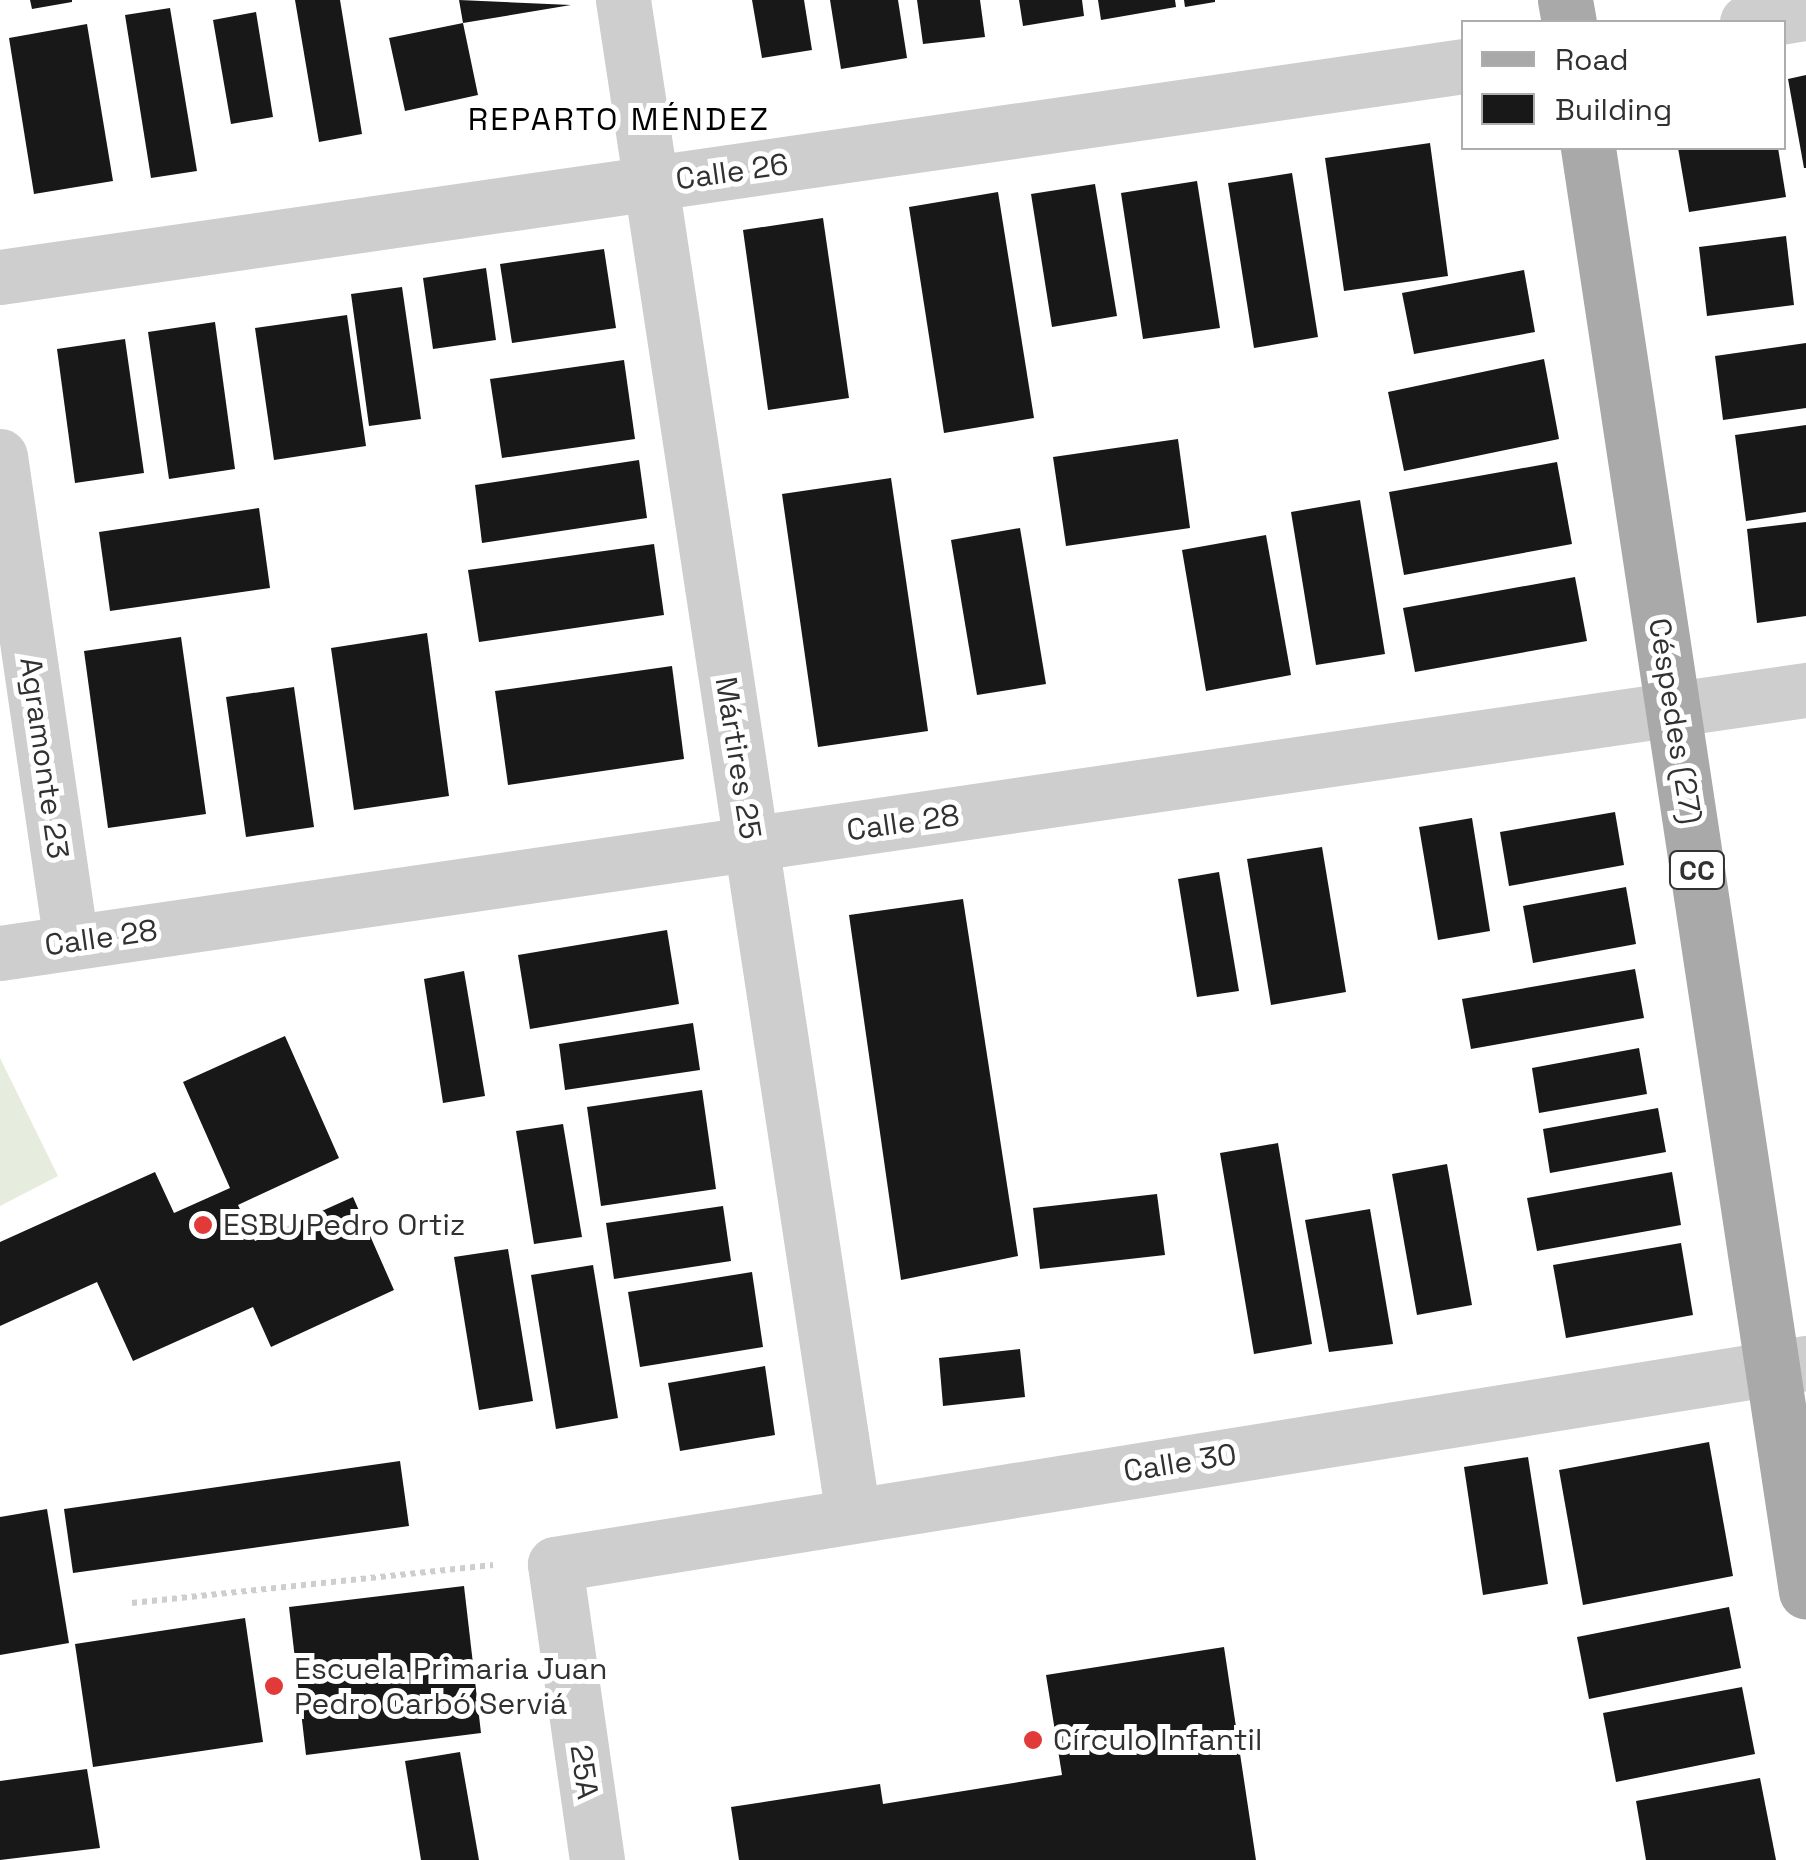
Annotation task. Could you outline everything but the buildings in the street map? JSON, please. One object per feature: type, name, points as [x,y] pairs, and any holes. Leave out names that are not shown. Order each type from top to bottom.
[{"type":"main road","name":"Céspedes (27)","points":[[1588,150],[1674,711],[1789,1365],[1806,1592]]},
{"type":"street","name":"Mártires 25","points":[[623,0],[853,1515]]},
{"type":"street","points":[[1760,20],[1806,13]]},
{"type":"street","name":"Calle 26","points":[[0,277],[1461,66]]},
{"type":"street","name":"Agramonte 23","points":[[0,456],[71,942]]},
{"type":"street","name":"Calle 28","points":[[0,953],[1806,690]]},
{"type":"street","name":"Calle 30","points":[[555,1564],[1789,1365]]},
{"type":"street","name":"25A","points":[[555,1564],[597,1860]]},
{"type":"path","points":[[132,1603],[457,1565],[555,1564]]},
{"type":"shaded area","points":[[0,1058],[58,1176],[0,1206]]},
{"type":"place","name":"ESBU Pedro Ortiz","points":[[203,1225]]},
{"type":"place","name":"Escuela Primaria Juan Pedro Carbó Serviá","points":[[274,1686]]},
{"type":"place","name":"Círculo Infantil","points":[[1033,1740]]},
{"type":"district","name":"REPARTO MÉNDEZ","points":[[619,119]]}]
